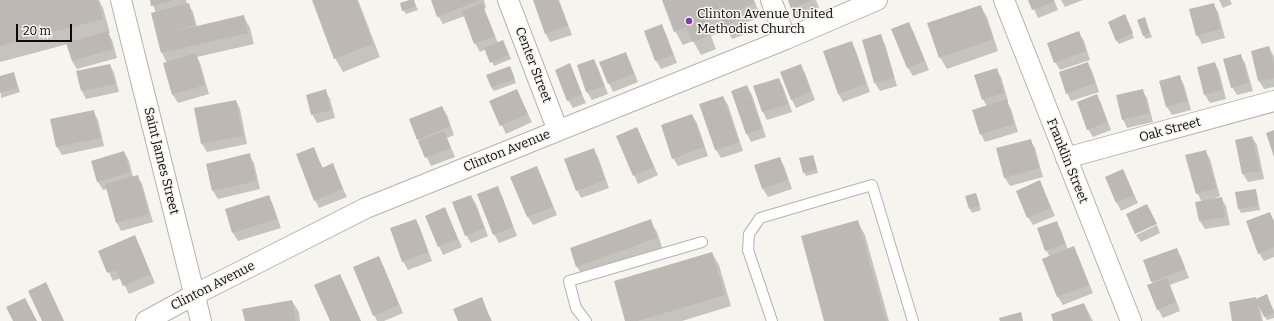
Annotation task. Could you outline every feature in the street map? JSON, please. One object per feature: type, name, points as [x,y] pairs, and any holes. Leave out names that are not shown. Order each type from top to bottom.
[{"type":"street","name":"Saint James Street","points":[[121,0],[201,321]]},
{"type":"street","name":"Center Street","points":[[508,0],[558,131]]},
{"type":"street","points":[[771,0],[786,39]]},
{"type":"street","name":"Clinton Avenue","points":[[146,321],[366,208],[786,39],[877,0]]},
{"type":"street","name":"Franklin Street","points":[[1004,0],[1131,321]]},
{"type":"street","name":"Oak Street","points":[[1066,158],[1274,101]]},
{"type":"lane","points":[[772,321],[748,250],[749,234],[760,218],[872,185],[913,321]]},
{"type":"lane","points":[[586,321],[576,308],[568,281],[702,242]]},
{"type":"building","points":[[0,0],[98,0],[103,19],[0,46]]},
{"type":"building","points":[[150,0],[172,0],[172,1],[151,6]]},
{"type":"building","points":[[312,0],[357,0],[373,44],[334,59]]},
{"type":"building","points":[[414,0],[416,6],[402,11],[400,3]]},
{"type":"building","points":[[431,0],[480,0],[437,17]]},
{"type":"building","points":[[533,0],[558,0],[568,26],[545,34]]},
{"type":"building","name":"Clinton Avenue United Methodist Church","points":[[662,0],[753,0],[754,3],[738,10],[742,19],[724,26],[719,14],[716,15],[717,17],[704,23],[709,36],[692,42],[686,27],[674,32]]},
{"type":"building","points":[[788,0],[813,0],[791,9]]},
{"type":"building","points":[[1028,0],[1053,0],[1054,2],[1032,10]]},
{"type":"building","points":[[189,3],[195,25],[167,33],[244,15],[248,33],[161,53],[151,13]]},
{"type":"building","points":[[482,3],[495,36],[474,44],[462,11]]},
{"type":"building","points":[[1214,3],[1221,29],[1196,36],[1189,9]]},
{"type":"building","points":[[981,5],[993,39],[939,58],[927,23]]},
{"type":"building","points":[[1125,14],[1133,33],[1116,41],[1108,22]]},
{"type":"building","points":[[1145,17],[1150,33],[1143,36],[1137,20]]},
{"type":"building","points":[[909,22],[925,61],[907,68],[891,29]]},
{"type":"building","points":[[662,24],[673,55],[655,61],[644,31]]},
{"type":"building","points":[[108,31],[113,49],[72,61],[66,43]]},
{"type":"building","points":[[1079,31],[1086,51],[1054,63],[1047,43]]},
{"type":"building","points":[[881,34],[894,78],[874,83],[862,40]]},
{"type":"building","points":[[503,40],[509,55],[490,63],[484,48]]},
{"type":"building","points":[[852,41],[866,84],[838,94],[823,51]]},
{"type":"building","points":[[1269,46],[1274,65],[1274,78],[1258,81],[1251,51]]},
{"type":"building","points":[[626,52],[634,74],[608,84],[599,62]]},
{"type":"building","points":[[196,53],[205,85],[172,95],[163,63]]},
{"type":"building","points":[[1241,54],[1249,83],[1231,88],[1223,59]]},
{"type":"building","points":[[594,59],[604,86],[586,92],[577,65]]},
{"type":"building","points":[[1088,62],[1095,83],[1066,94],[1059,72]]},
{"type":"building","points":[[1215,62],[1222,90],[1204,95],[1197,67]]},
{"type":"building","points":[[570,63],[582,94],[567,101],[555,70]]},
{"type":"building","points":[[110,64],[115,84],[81,91],[76,71]]},
{"type":"building","points":[[801,64],[811,92],[791,100],[780,72]]},
{"type":"building","points":[[510,66],[515,79],[491,87],[486,75]]},
{"type":"building","points":[[997,68],[1004,93],[982,100],[974,75]]},
{"type":"building","points":[[14,72],[18,88],[0,93],[0,76]]},
{"type":"building","points":[[1180,75],[1187,101],[1166,107],[1159,81]]},
{"type":"building","points":[[779,78],[788,104],[762,112],[753,86]]},
{"type":"building","points":[[747,85],[762,129],[746,134],[731,91]]},
{"type":"building","points":[[326,89],[331,110],[311,115],[306,95]]},
{"type":"building","points":[[517,89],[528,114],[500,126],[489,101]]},
{"type":"building","points":[[1143,89],[1149,113],[1122,120],[1116,95]]},
{"type":"building","points":[[1097,94],[1107,122],[1087,130],[1077,102]]},
{"type":"building","points":[[723,96],[739,142],[715,150],[699,104]]},
{"type":"building","points":[[1007,99],[1014,124],[980,135],[972,110]]},
{"type":"building","points":[[236,100],[243,136],[201,144],[194,108]]},
{"type":"building","points":[[442,106],[450,126],[417,140],[409,119]]},
{"type":"building","points":[[94,110],[100,138],[56,147],[50,119]]},
{"type":"building","points":[[692,114],[704,147],[672,159],[661,125]]},
{"type":"building","points":[[637,127],[654,167],[633,176],[616,136]]},
{"type":"building","points":[[1274,130],[1274,157],[1266,133]]},
{"type":"building","points":[[444,131],[451,148],[425,158],[418,141]]},
{"type":"building","points":[[1252,136],[1260,171],[1242,174],[1235,140]]},
{"type":"building","points":[[1031,139],[1039,168],[1004,178],[996,148]]},
{"type":"building","points":[[314,147],[322,168],[333,163],[343,189],[314,201],[296,154]]},
{"type":"building","points":[[594,148],[605,180],[576,191],[564,159]]},
{"type":"building","points":[[1206,150],[1216,188],[1196,194],[1185,155]]},
{"type":"building","points":[[124,151],[130,172],[97,182],[91,161]]},
{"type":"building","points":[[250,153],[256,181],[212,191],[206,164]]},
{"type":"building","points":[[813,155],[817,169],[803,173],[799,158]]},
{"type":"building","points":[[780,157],[788,180],[762,189],[754,165]]},
{"type":"building","points":[[537,166],[553,207],[527,217],[510,177]]},
{"type":"building","points":[[1123,169],[1134,195],[1116,203],[1105,177]]},
{"type":"building","points":[[138,175],[149,214],[116,223],[105,184]]},
{"type":"building","points":[[1040,180],[1051,208],[1027,218],[1016,191]]},
{"type":"building","points":[[498,186],[513,227],[493,235],[477,194]]},
{"type":"building","points":[[1256,189],[1258,206],[1238,209],[1235,192]]},
{"type":"building","points":[[976,193],[980,206],[969,209],[965,196]]},
{"type":"building","points":[[269,195],[277,219],[232,233],[225,209]]},
{"type":"building","points":[[471,195],[484,228],[465,236],[452,202]]},
{"type":"building","points":[[1222,197],[1225,217],[1199,221],[1195,202]]},
{"type":"building","points":[[1147,204],[1157,224],[1135,234],[1126,214]]},
{"type":"building","points":[[445,207],[458,239],[438,247],[425,216]]},
{"type":"building","points":[[1270,212],[1274,222],[1274,247],[1258,254],[1246,221]]},
{"type":"building","points":[[416,219],[428,252],[402,262],[390,228]]},
{"type":"building","points":[[651,219],[657,238],[576,267],[570,248]]},
{"type":"building","points":[[858,220],[886,321],[824,321],[801,236]]},
{"type":"building","points":[[1057,221],[1065,244],[1045,251],[1037,228]]},
{"type":"building","points":[[135,235],[151,274],[123,286],[116,270],[107,273],[98,251]]},
{"type":"building","points":[[1074,246],[1089,285],[1057,297],[1042,259]]},
{"type":"building","points":[[1177,248],[1185,269],[1151,282],[1143,260]]},
{"type":"building","points":[[712,252],[725,295],[638,321],[625,321],[614,281]]},
{"type":"building","points":[[379,256],[399,305],[373,316],[353,267]]},
{"type":"building","points":[[340,274],[361,321],[330,321],[314,285]]},
{"type":"building","points":[[1167,278],[1176,302],[1157,310],[1147,285]]},
{"type":"building","points":[[46,282],[64,321],[42,321],[28,291]]},
{"type":"building","points":[[1267,294],[1274,313],[1264,317],[1256,299]]},
{"type":"building","points":[[482,297],[491,321],[458,321],[453,309]]},
{"type":"building","points":[[1256,297],[1261,321],[1232,321],[1229,302]]},
{"type":"building","points":[[25,298],[37,321],[13,321],[6,307]]},
{"type":"building","points":[[292,300],[296,321],[245,321],[242,309]]},
{"type":"building","points":[[1084,303],[1090,321],[1053,321],[1051,314]]},
{"type":"building","points":[[1021,312],[1023,321],[1000,321],[999,318]]},
{"type":"place","name":"Clinton Avenue United Methodist Church","points":[[689,21]]}]
